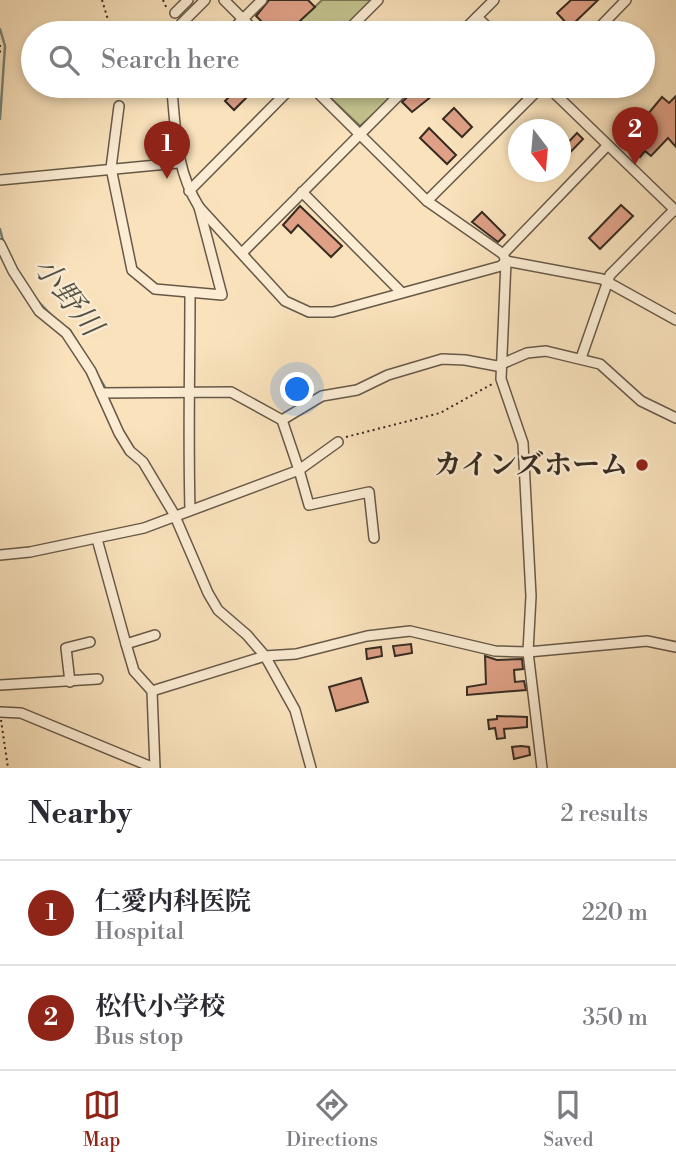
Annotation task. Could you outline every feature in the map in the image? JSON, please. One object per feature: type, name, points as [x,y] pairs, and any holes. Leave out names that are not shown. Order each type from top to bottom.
[{"type":"street","points":[[175,13],[188,0]]},
{"type":"street","points":[[184,21],[205,0]]},
{"type":"street","points":[[224,0],[243,19],[262,0]]},
{"type":"street","points":[[357,21],[378,0]]},
{"type":"street","points":[[473,21],[494,0]]},
{"type":"street","points":[[606,21],[626,0]]},
{"type":"street","points":[[477,17],[481,21]]},
{"type":"street","points":[[173,98],[178,163],[189,191],[199,207],[285,301],[309,312],[333,312],[501,266],[505,258],[607,146]]},
{"type":"street","points":[[189,191],[281,98]]},
{"type":"street","points":[[323,98],[427,201],[505,258],[608,282],[676,320]]},
{"type":"street","points":[[242,253],[396,98]]},
{"type":"street","points":[[427,201],[530,98]]},
{"type":"street","points":[[559,98],[675,210],[610,275],[581,358]]},
{"type":"street","points":[[119,106],[111,168],[132,270],[155,289],[222,295],[223,289],[199,207]]},
{"type":"street","points":[[0,180],[178,163]]},
{"type":"street","points":[[302,192],[401,292]]},
{"type":"street","points":[[0,244],[13,271],[39,311],[66,333],[101,393],[130,452],[143,462],[174,514],[218,610],[247,635],[265,656],[295,710],[310,768]]},
{"type":"street","points":[[505,258],[504,365],[501,379],[523,443],[531,596],[528,652],[542,768]]},
{"type":"street","points":[[190,293],[190,392],[187,422],[190,509]]},
{"type":"street","points":[[282,420],[322,396],[357,390],[388,375],[442,359],[504,365],[527,353],[546,351],[600,364],[641,401],[676,418]]},
{"type":"street","points":[[101,393],[231,392],[282,420],[309,505],[369,492],[373,538]]},
{"type":"street","points":[[0,555],[97,539],[144,528],[174,514],[299,470],[338,442]]},
{"type":"street","points":[[0,714],[21,713],[154,768],[152,691],[134,671],[97,539]]},
{"type":"street","points":[[152,691],[265,656],[296,654],[367,636],[410,631],[495,651],[528,652],[647,642],[676,647]]},
{"type":"street","points":[[126,644],[155,635]]},
{"type":"street","points":[[70,682],[66,648],[90,642]]},
{"type":"street","points":[[0,685],[98,679]]},
{"type":"path","points":[[102,0],[108,21]]},
{"type":"path","points":[[0,45],[0,53]]},
{"type":"path","points":[[117,98],[119,106]]},
{"type":"path","points":[[338,442],[353,434],[440,413],[501,379]]},
{"type":"path","points":[[0,714],[8,768]]},
{"type":"green space","points":[[322,0],[375,0],[354,21],[300,21]]},
{"type":"green space","points":[[331,98],[391,98],[360,126]]},
{"type":"building","points":[[269,0],[308,0],[315,7],[300,21],[261,21],[256,16]]},
{"type":"building","points":[[571,0],[598,0],[576,21],[564,21],[557,13]]},
{"type":"building","points":[[676,96],[676,147],[668,138],[651,156],[645,151],[640,157],[624,143],[662,97],[669,103]]},
{"type":"building","points":[[228,98],[246,98],[234,110],[225,101]]},
{"type":"building","points":[[406,98],[430,98],[412,112],[402,102]]},
{"type":"building","points":[[454,108],[472,127],[462,137],[443,119]]},
{"type":"building","points":[[429,128],[456,155],[447,164],[420,138]]},
{"type":"building","points":[[577,133],[583,139],[571,152],[571,139]]},
{"type":"building","points":[[621,205],[633,216],[600,249],[589,238]]},
{"type":"building","points":[[300,206],[342,246],[331,257],[298,225],[291,233],[283,225]]},
{"type":"building","points":[[482,212],[505,235],[498,242],[472,222]]},
{"type":"building","points":[[411,644],[412,653],[395,656],[393,646]]},
{"type":"building","points":[[381,647],[382,656],[367,659],[366,649]]},
{"type":"building","points":[[485,656],[497,660],[522,659],[523,669],[514,670],[515,682],[524,681],[526,690],[467,695],[467,687],[486,684]]},
{"type":"building","points":[[361,678],[368,702],[336,711],[329,687]]},
{"type":"building","points":[[497,716],[527,717],[527,727],[504,729],[505,738],[497,739],[495,728],[489,729],[488,720],[497,719]]},
{"type":"building","points":[[512,747],[529,747],[530,755],[514,759]]},
{"type":"waterway","name":"小野川","points":[[0,29],[5,46],[0,119]]},
{"type":"waterway","name":"小野川","points":[[0,229],[4,245]]},
{"type":"waterway","name":"小野川","points":[[36,299],[53,317]]},
{"type":"waterway","name":"小野川","points":[[63,326],[70,330],[106,389]]},
{"type":"place","name":"松代小学校","points":[[635,165]]},
{"type":"place","name":"仁愛内科医院","points":[[167,179]]},
{"type":"place","name":"カインズホーム","points":[[642,465]]}]
